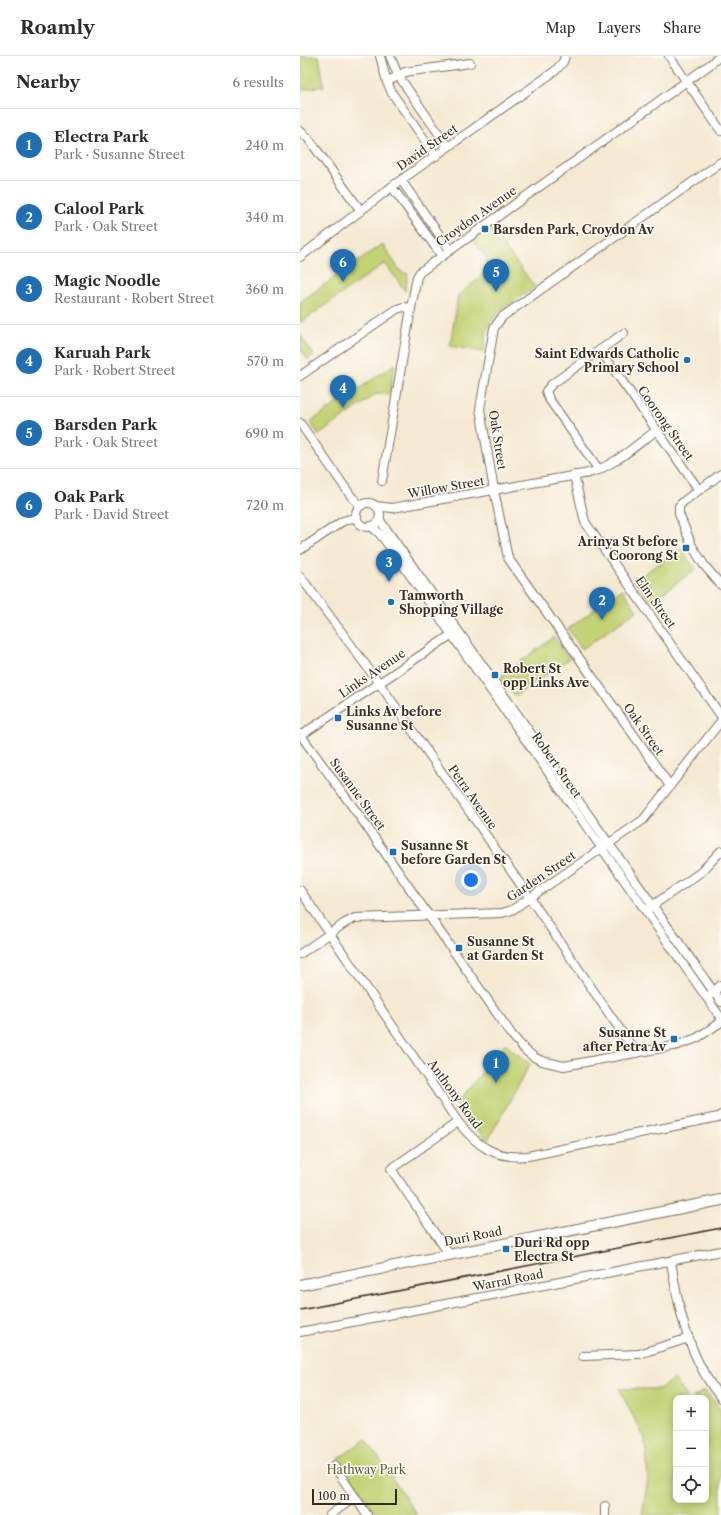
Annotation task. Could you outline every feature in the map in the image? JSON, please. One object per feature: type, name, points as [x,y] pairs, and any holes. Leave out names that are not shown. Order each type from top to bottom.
[{"type":"main road","name":"Duri Road","points":[[300,1285],[721,1200]]},
{"type":"street","points":[[380,56],[387,82],[392,93],[436,156]]},
{"type":"street","points":[[390,56],[398,75],[448,147]]},
{"type":"street","name":"David Street","points":[[300,257],[401,180],[559,68],[565,56]]},
{"type":"street","points":[[669,56],[721,131]]},
{"type":"street","name":"Croydon Avenue","points":[[382,482],[411,308],[417,277],[420,272],[720,56]]},
{"type":"street","points":[[387,82],[405,72],[470,63]]},
{"type":"street","points":[[300,131],[308,138],[361,211]]},
{"type":"street","name":"Oak Street","points":[[670,786],[508,558],[494,490],[480,409],[493,335],[498,322],[508,313],[721,162]]},
{"type":"street","points":[[401,180],[450,250]]},
{"type":"street","points":[[392,187],[442,256]]},
{"type":"street","points":[[300,376],[397,309],[403,307],[411,308]]},
{"type":"street","points":[[599,470],[548,398],[546,391],[552,384],[624,333]]},
{"type":"street","name":"Coorong Street","points":[[600,350],[699,490]]},
{"type":"street","points":[[300,423],[351,496],[361,506]]},
{"type":"street","name":"Willow Street","points":[[376,506],[392,508],[599,470],[657,430]]},
{"type":"street","points":[[721,474],[679,506],[679,514],[697,557],[721,585]]},
{"type":"street","name":"Elm Street","points":[[574,475],[585,522],[721,716]]},
{"type":"street","points":[[367,503],[376,506],[379,511],[378,522],[371,526],[364,526],[361,524],[357,517],[357,511],[361,506],[367,503]]},
{"type":"street","name":"Willow Street","points":[[379,518],[392,508]]},
{"type":"street","points":[[300,550],[343,521],[357,517]]},
{"type":"street","name":"Robert Street","points":[[379,518],[454,633],[602,850],[721,1018]]},
{"type":"street","name":"Robert Street","points":[[371,526],[383,538],[610,844],[721,1002]]},
{"type":"street","name":"Petra Avenue","points":[[300,576],[378,683],[530,898],[636,1053]]},
{"type":"street","name":"Links Avenue","points":[[300,735],[454,633]]},
{"type":"street","name":"Garden Street","points":[[300,954],[350,920],[360,918],[506,913],[516,908],[602,850],[643,820],[721,720]]},
{"type":"street","name":"Susanne Street","points":[[300,735],[430,916],[512,1035],[525,1050],[534,1057],[542,1061],[564,1066],[678,1046],[697,1038],[721,1022]]},
{"type":"street","points":[[645,911],[701,872],[721,851]]},
{"type":"street","name":"Anthony Road","points":[[300,890],[458,1122],[481,1146],[500,1155],[520,1156],[718,1117],[721,1115]]},
{"type":"street","points":[[707,998],[721,984]]},
{"type":"street","points":[[449,1254],[391,1169],[458,1122]]},
{"type":"street","name":"Warral Road","points":[[300,1332],[721,1251]]},
{"type":"street","points":[[671,1261],[678,1301],[689,1338],[702,1367],[720,1396]]},
{"type":"street","points":[[583,1356],[639,1354],[689,1338]]},
{"type":"street","points":[[334,1466],[367,1515]]},
{"type":"street","points":[[330,1515],[355,1498]]},
{"type":"street","points":[[604,1515],[605,1506]]},
{"type":"green space","points":[[300,56],[319,56],[324,86],[300,90]]},
{"type":"green space","points":[[490,228],[535,287],[508,304],[496,315],[487,330],[484,352],[450,346],[458,296],[487,271],[486,257],[473,241]]},
{"type":"green space","points":[[382,244],[401,272],[408,274],[405,291],[385,263],[300,323],[300,302]]},
{"type":"green space","points":[[300,335],[314,355],[308,360],[300,348]]},
{"type":"green space","points":[[395,364],[389,395],[376,394],[319,435],[310,422]]},
{"type":"green space","points":[[683,547],[687,558],[696,569],[650,602],[635,580]]},
{"type":"green space","points":[[622,589],[637,611],[582,649],[568,629]]},
{"type":"green space","points":[[554,637],[569,659],[515,696],[501,676]]},
{"type":"green space","points":[[506,1043],[512,1050],[530,1064],[488,1140],[470,1123],[457,1103]]},
{"type":"green space","points":[[674,1379],[686,1395],[673,1395],[673,1503],[709,1503],[709,1395],[721,1410],[721,1515],[642,1515],[648,1479],[645,1439],[619,1389],[659,1389]]},
{"type":"green space","points":[[705,1390],[709,1395],[697,1395]]},
{"type":"green space","name":"Hathway Park","points":[[366,1439],[417,1515],[377,1515],[338,1459]]},
{"type":"railway","points":[[300,1310],[721,1228]]},
{"type":"place","name":"Barsden Park, Croydon Av","points":[[485,229]]},
{"type":"place","name":"Oak Park","points":[[343,282]]},
{"type":"place","name":"Barsden Park","points":[[496,292]]},
{"type":"place","name":"Saint Edwards Catholic Primary School","points":[[687,360]]},
{"type":"place","name":"Karuah Park","points":[[343,408]]},
{"type":"place","name":"Arinya St before Coorong St","points":[[686,548]]},
{"type":"place","name":"Magic Noodle","points":[[389,582]]},
{"type":"place","name":"Tamworth Shopping Village","points":[[391,602]]},
{"type":"place","name":"Calool Park","points":[[602,620]]},
{"type":"place","name":"Robert St opp Links Ave","points":[[495,675]]},
{"type":"place","name":"Links Av before Susanne St","points":[[338,718]]},
{"type":"place","name":"Susanne St before Garden St","points":[[393,852]]},
{"type":"place","name":"Susanne St at Garden St","points":[[459,948]]},
{"type":"place","name":"Susanne St after Petra Av","points":[[674,1039]]},
{"type":"place","name":"Electra Park","points":[[496,1083]]},
{"type":"place","name":"Duri Rd opp Electra St","points":[[506,1249]]}]
